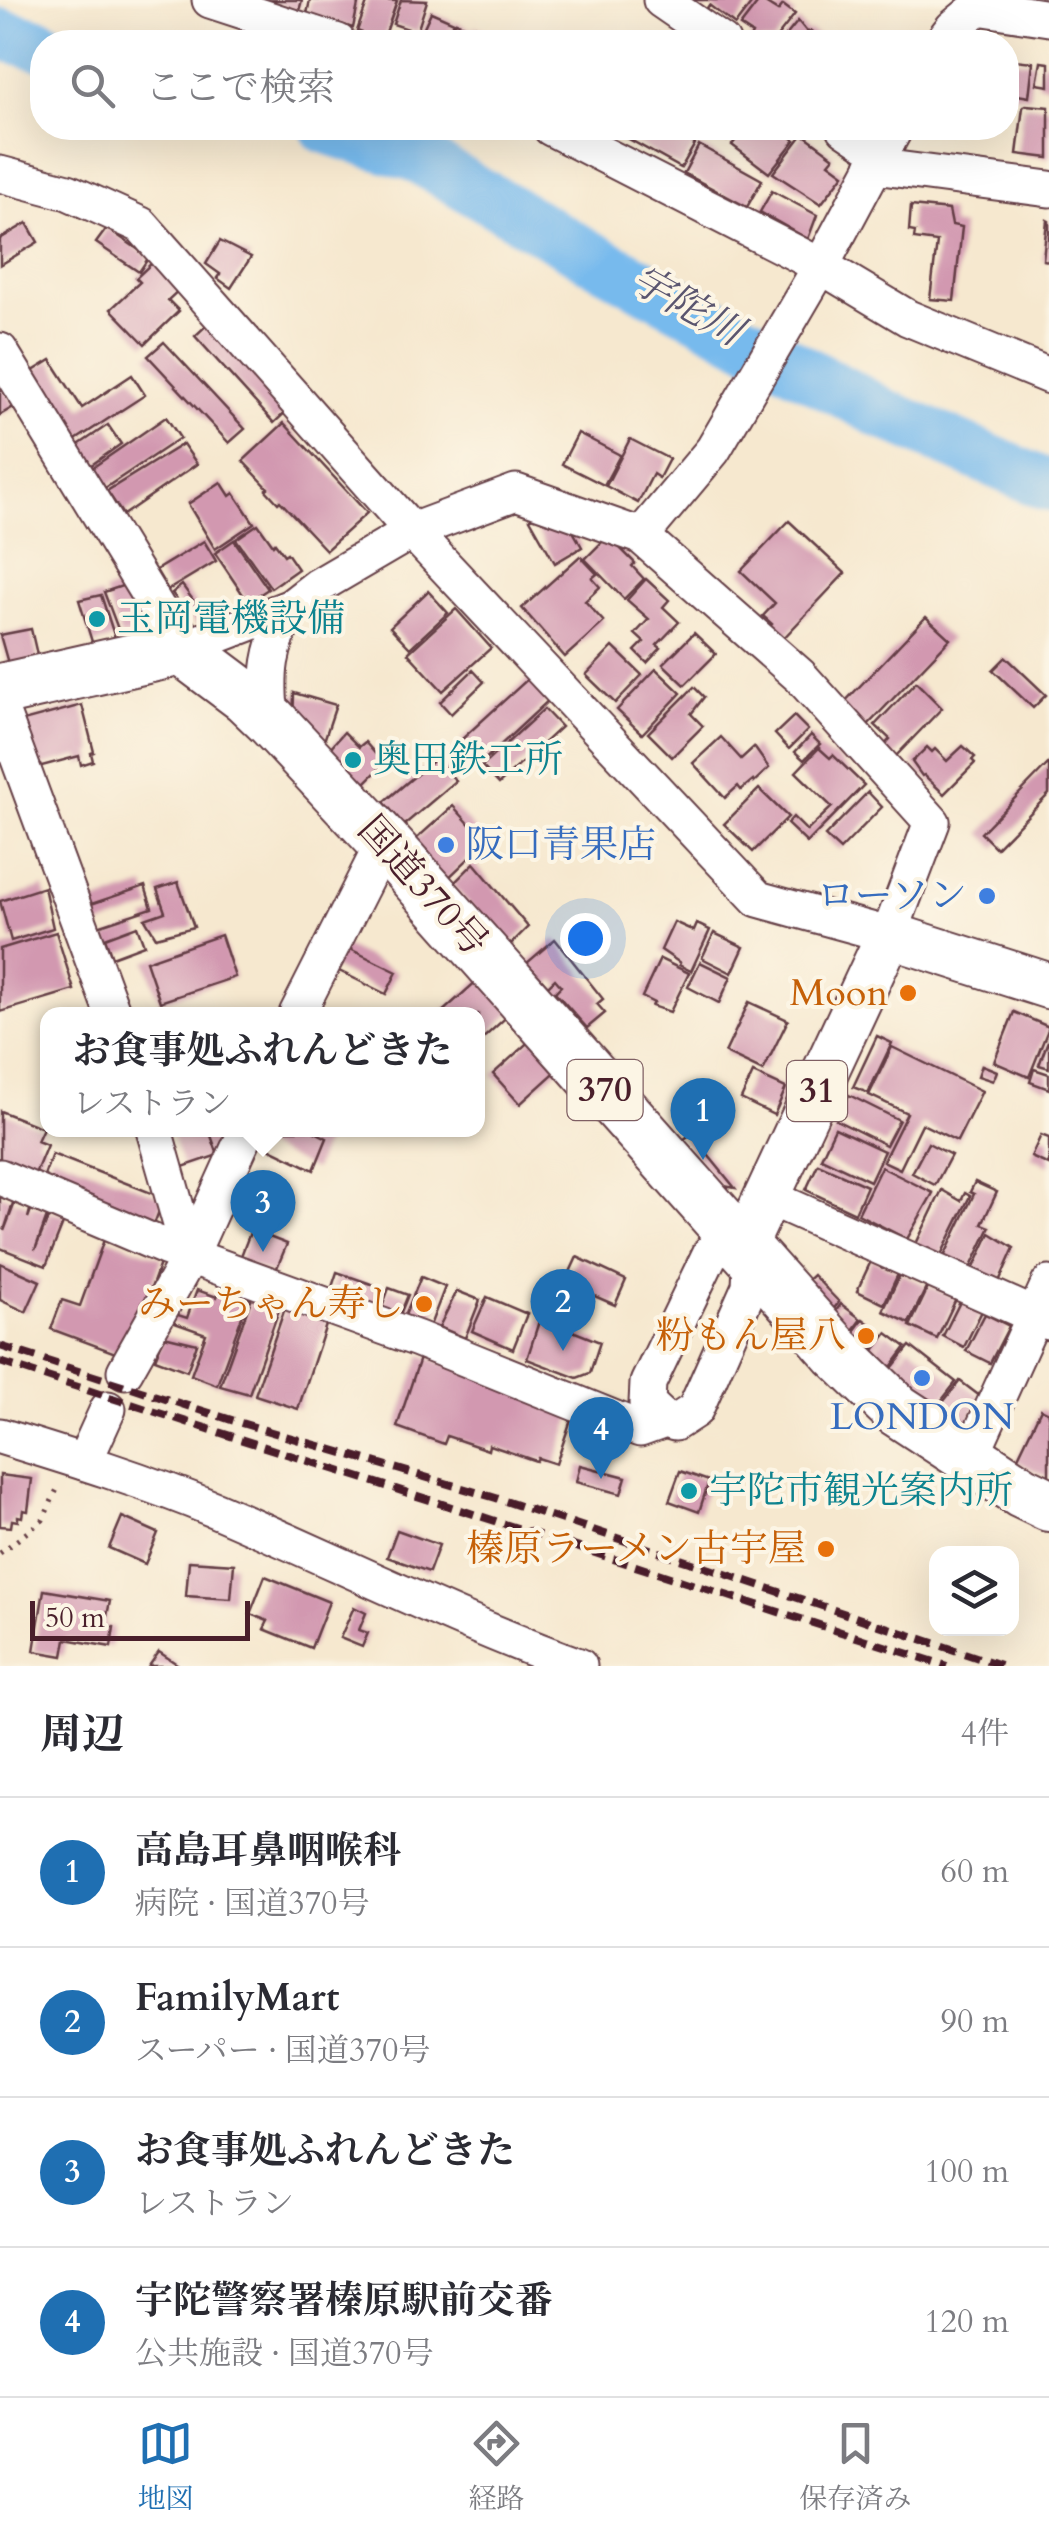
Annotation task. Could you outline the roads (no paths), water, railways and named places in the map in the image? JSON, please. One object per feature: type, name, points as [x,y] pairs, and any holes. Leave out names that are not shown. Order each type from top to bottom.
[{"type":"highway","points":[[0,690],[182,648]]},
{"type":"highway","name":"国道370号","points":[[182,648],[271,721],[384,842],[837,1352],[897,1410],[1049,1505]]},
{"type":"main road","points":[[888,935],[1049,986]]},
{"type":"main road","name":"31","points":[[744,1246],[888,935]]},
{"type":"street","points":[[210,0],[301,30]]},
{"type":"street","points":[[661,0],[705,30]]},
{"type":"street","points":[[955,30],[982,4],[1049,18]]},
{"type":"street","points":[[573,140],[816,275],[1049,376]]},
{"type":"street","points":[[641,536],[713,450],[816,275],[884,149],[1049,189]]},
{"type":"street","points":[[0,174],[68,192],[141,226],[412,532],[758,900],[888,935],[932,822],[800,676],[641,536],[516,492],[412,532],[318,588],[182,648],[0,351]]},
{"type":"street","points":[[271,721],[267,678],[274,639],[318,588]]},
{"type":"street","points":[[0,708],[110,1007]]},
{"type":"street","points":[[302,1007],[384,842]]},
{"type":"street","points":[[156,1137],[190,1256]]},
{"type":"street","points":[[125,1371],[190,1256],[244,1137]]},
{"type":"street","points":[[0,1178],[190,1256],[653,1425],[675,1422],[695,1410],[750,1286],[751,1264],[744,1246],[725,1246],[711,1252],[648,1383],[647,1402],[653,1425]]},
{"type":"street","points":[[768,1197],[1044,1307],[970,1458]]},
{"type":"street","points":[[84,1462],[108,1409]]},
{"type":"street","points":[[0,1436],[212,1508],[501,1637],[579,1666]]},
{"type":"waterway","name":"宇陀川","points":[[0,34],[30,42]]},
{"type":"waterway","name":"宇陀川","points":[[364,140],[415,156],[588,255],[882,413],[1049,486]]},
{"type":"railway","points":[[0,1346],[241,1423],[496,1498],[1003,1666]]},
{"type":"railway","points":[[0,1362],[947,1666]]},
{"type":"place","name":"玉岡電機設備","points":[[97,619]]},
{"type":"place","name":"奥田鉄工所","points":[[353,760]]},
{"type":"place","name":"阪口青果店","points":[[446,845]]},
{"type":"place","name":"ローソン","points":[[987,896]]},
{"type":"place","name":"Moon","points":[[908,993]]},
{"type":"place","name":"高島耳鼻咽喉科","points":[[703,1160]]},
{"type":"place","name":"お食事処ふれんどきた","points":[[263,1252]]},
{"type":"place","name":"みーちゃん寿し","points":[[424,1304]]},
{"type":"place","name":"粉もん屋八","points":[[866,1336]]},
{"type":"place","name":"FamilyMart","points":[[563,1351]]},
{"type":"place","name":"LONDON","points":[[922,1378]]},
{"type":"place","name":"宇陀警察署榛原駅前交番","points":[[601,1479]]},
{"type":"place","name":"宇陀市観光案内所","points":[[689,1491]]},
{"type":"place","name":"榛原ラーメン古宇屋","points":[[826,1549]]}]
